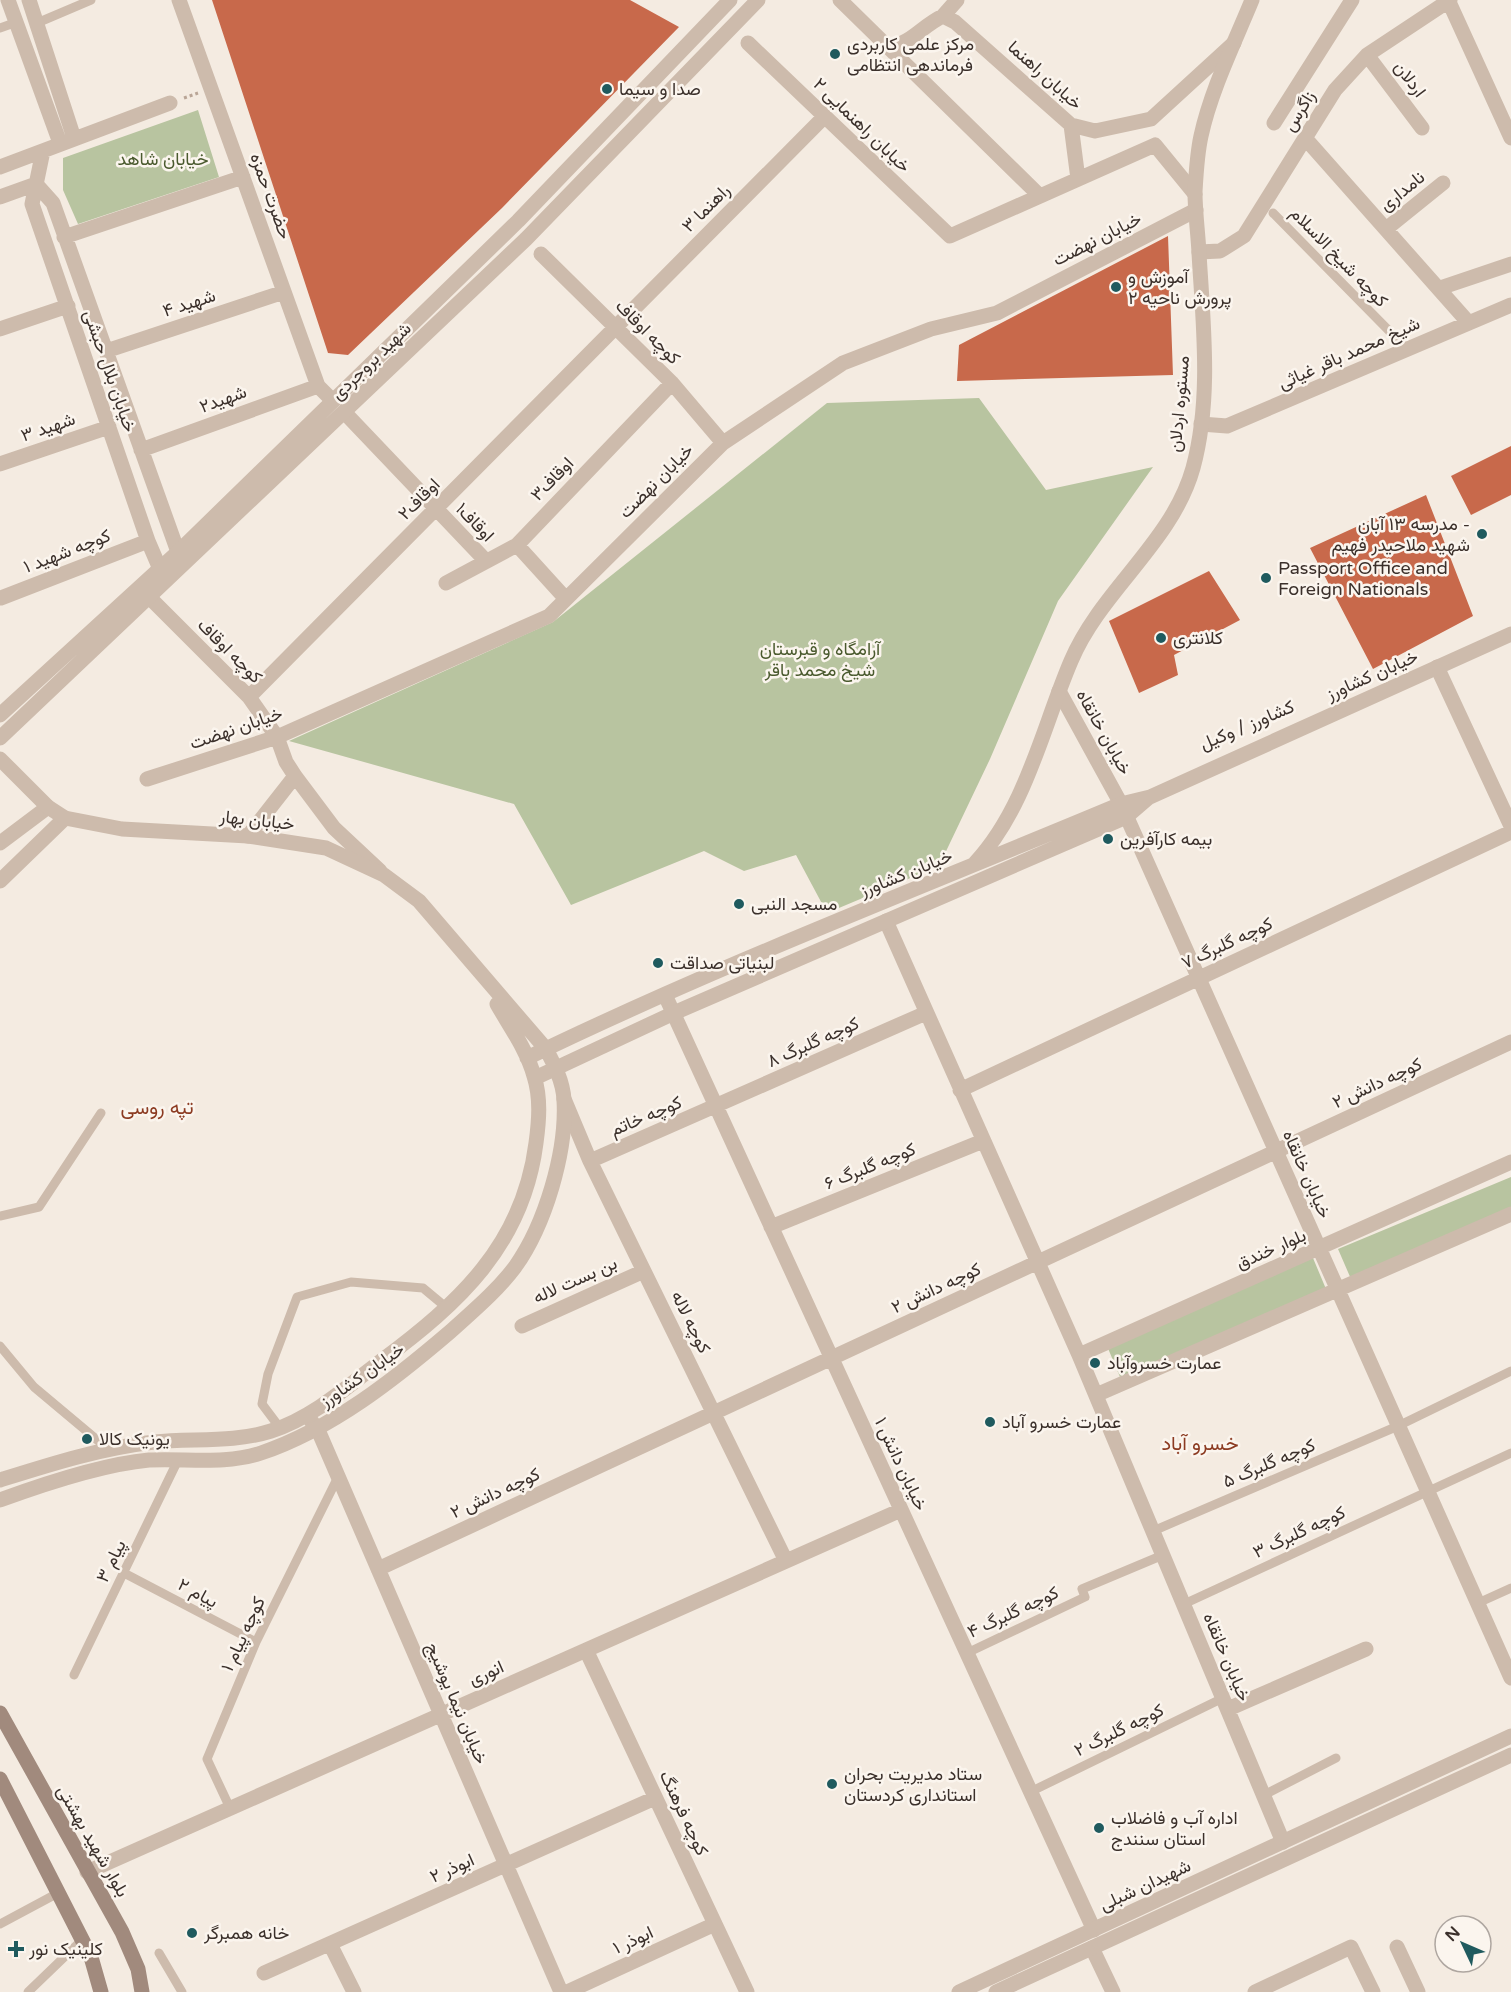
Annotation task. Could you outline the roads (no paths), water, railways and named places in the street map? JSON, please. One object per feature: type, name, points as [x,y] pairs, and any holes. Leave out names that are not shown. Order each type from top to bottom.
[{"type":"main road","name":"بلوار شهید بهشتی","points":[[0,1713],[122,1932],[138,1969],[142,1992]]},
{"type":"main road","points":[[0,1779],[91,1957],[101,1992]]},
{"type":"street","points":[[8,0],[67,140]]},
{"type":"street","points":[[29,0],[67,140]]},
{"type":"street","name":"حضرت حمزه","points":[[179,0],[318,386],[345,413]]},
{"type":"street","name":"شهید بروجردی","points":[[0,715],[178,552],[518,221],[730,0]]},
{"type":"street","name":"شهید بروجردی","points":[[0,738],[526,239],[758,0]]},
{"type":"street","points":[[840,0],[1040,196],[1155,145],[1195,194]]},
{"type":"street","points":[[889,48],[906,43],[931,22],[943,16],[957,0]]},
{"type":"street","name":"مستوره اردلان","points":[[971,867],[992,844],[1023,786],[1072,659],[1089,628],[1158,537],[1178,504],[1192,468],[1201,424],[1205,370],[1195,194],[1201,136],[1251,0]]},
{"type":"street","points":[[1274,123],[1352,0]]},
{"type":"street","points":[[1449,1],[1511,138]]},
{"type":"street","name":"زاگرس","points":[[1199,252],[1221,251],[1244,236],[1335,90],[1367,55],[1449,1]]},
{"type":"street","name":"خیابان راهنما","points":[[943,16],[955,22],[1071,125],[1095,131],[1152,119],[1234,43]]},
{"type":"street","name":"خیابان راهنمایی ۲","points":[[748,43],[950,236],[1040,196]]},
{"type":"street","name":"اردلان","points":[[1367,55],[1422,128]]},
{"type":"street","points":[[0,167],[170,103]]},
{"type":"street","name":"راهنما ۳","points":[[615,327],[824,117]]},
{"type":"street","points":[[1071,125],[1078,179]]},
{"type":"street","points":[[1305,138],[1468,322]]},
{"type":"street","name":"خیابان بلال حبشی","points":[[43,151],[32,204],[148,541],[160,569]]},
{"type":"street","points":[[64,237],[243,177]]},
{"type":"street","name":"نامداری","points":[[1386,229],[1443,183]]},
{"type":"street","points":[[0,197],[36,184]]},
{"type":"street","name":"خیابان بلال حبشی","points":[[36,184],[53,203],[178,552]]},
{"type":"street","name":"خیابان نهضت","points":[[147,779],[277,737],[549,616],[723,443],[843,363],[931,329],[997,313],[1196,210]]},
{"type":"street","name":"کوچه اوقاف","points":[[541,254],[672,383],[723,443]]},
{"type":"street","points":[[1440,288],[1511,264]]},
{"type":"street","name":"شهید ۴","points":[[106,351],[284,292]]},
{"type":"street","points":[[0,328],[68,306]]},
{"type":"street","name":"شیخ محمد باقر غیاثی","points":[[1201,424],[1227,426],[1314,391],[1468,322],[1511,306]]},
{"type":"street","name":"اوقاف۲","points":[[249,696],[615,327]]},
{"type":"street","name":"اوقاف۳","points":[[446,583],[517,545],[672,383]]},
{"type":"street","name":"شهید۲","points":[[141,450],[318,386]]},
{"type":"street","name":"اوقاف۱","points":[[345,413],[486,561]]},
{"type":"street","name":"شهید ۳","points":[[0,464],[109,427]]},
{"type":"street","name":"کوچه شهید ۱","points":[[1,598],[148,541]]},
{"type":"street","points":[[517,545],[566,599]]},
{"type":"street","name":"کوچه اوقاف","points":[[150,598],[249,696],[277,737],[286,762],[295,776],[334,828],[384,875]]},
{"type":"street","name":"کشاورز / وکیل","points":[[992,844],[1062,827],[1122,807],[1511,626]]},
{"type":"street","name":"خیابان کشاورز","points":[[0,1480],[108,1449],[158,1442],[247,1437],[280,1428],[308,1415],[447,1308],[472,1283],[502,1245],[521,1207],[533,1166],[540,1117],[535,1078],[527,1058],[665,995],[971,867],[1150,796],[1511,634]]},
{"type":"street","points":[[1437,668],[1511,826]]},
{"type":"street","name":"خیابان خانقاه","points":[[1059,691],[1122,807],[1511,1678]]},
{"type":"street","name":"خیابان بهار","points":[[0,759],[48,807],[64,818],[122,829],[248,836],[326,848],[384,875],[418,901],[546,1049]]},
{"type":"street","points":[[248,836],[295,776]]},
{"type":"street","points":[[0,843],[48,807]]},
{"type":"street","name":"خیابان کشاورز","points":[[535,1078],[557,1070],[674,1013],[885,921],[1122,807]]},
{"type":"street","points":[[0,881],[64,818]]},
{"type":"street","name":"کوچه گلبرگ ۷","points":[[960,1090],[1511,832]]},
{"type":"street","name":"خیابان خانقاه","points":[[885,921],[1079,1355],[1283,1842]]},
{"type":"street","name":"خیابان بهار","points":[[483,978],[527,1058]]},
{"type":"street","name":"خیابان دانش ۱","points":[[665,995],[1094,1930]]},
{"type":"street","name":"کوچه گلبرگ ۸","points":[[716,1106],[926,1013]]},
{"type":"street","name":"کوچه دانش ۲","points":[[378,1569],[1511,1042]]},
{"type":"street","name":"خیابان کشاورز","points":[[0,1500],[128,1463],[259,1454],[318,1430],[420,1358],[491,1295],[514,1267],[531,1241],[547,1203],[561,1139],[564,1099],[557,1070],[546,1049]]},
{"type":"street","name":"کوچه لاله","points":[[564,1099],[590,1161],[786,1561]]},
{"type":"street","name":"کوچه خاتم","points":[[590,1161],[716,1106]]},
{"type":"street","name":"کوچه گلبرگ ۶","points":[[771,1227],[983,1141]]},
{"type":"street","name":"بلوار خندق","points":[[1079,1355],[1511,1162]]},
{"type":"street","points":[[1096,1395],[1511,1214]]},
{"type":"street","name":"بن بست لاله","points":[[522,1326],[644,1271]]},
{"type":"street","name":"خیابان نیما یوشیج","points":[[308,1415],[318,1430],[561,1992]]},
{"type":"street","name":"انوری","points":[[87,1872],[901,1510]]},
{"type":"street","points":[[1225,1703],[1366,1649]]},
{"type":"street","name":"کوچه فرهنگ","points":[[586,1650],[747,1992]]},
{"type":"street","name":"شهیدان شبلی","points":[[958,1992],[1511,1736]]},
{"type":"street","name":"شهیدان شبلی","points":[[996,1992],[1511,1755]]},
{"type":"street","name":"ابوذر ۲","points":[[264,1973],[655,1798]]},
{"type":"street","name":"ابوذر ۱","points":[[567,1992],[715,1924]]},
{"type":"street","points":[[330,1944],[354,1992]]},
{"type":"street","points":[[1255,1992],[1351,1947],[1373,1992]]},
{"type":"street","points":[[1397,1947],[1418,1992]]},
{"type":"street","points":[[1092,1948],[1113,1992]]},
{"type":"lane","points":[[37,23],[91,0]]},
{"type":"lane","points":[[0,28],[17,22]]},
{"type":"lane","name":"کوچه شیخ الاسلام","points":[[1273,213],[1407,349]]},
{"type":"lane","points":[[0,1216],[39,1207],[101,1113]]},
{"type":"lane","points":[[280,1428],[262,1404],[268,1374],[297,1297],[351,1282],[423,1288],[447,1308]]},
{"type":"lane","points":[[0,1346],[34,1387],[108,1449]]},
{"type":"lane","name":"کوچه گلبرگ ۵","points":[[1153,1531],[1398,1426],[1511,1371]]},
{"type":"lane","name":"کوچه گلبرگ ۳","points":[[1184,1604],[1511,1453]]},
{"type":"lane","name":"پیام ۳","points":[[74,1675],[178,1460]]},
{"type":"lane","name":"کوچه پیام ۱","points":[[230,1808],[207,1759],[256,1642],[338,1477]]},
{"type":"lane","name":"کوچه گلبرگ ۴","points":[[967,1653],[1084,1597],[1082,1589],[1163,1555]]},
{"type":"lane","name":"پیام ۲","points":[[124,1573],[256,1642]]},
{"type":"lane","points":[[1478,1603],[1511,1588]]},
{"type":"lane","name":"کوچه گلبرگ ۲","points":[[1030,1792],[1225,1703]]},
{"type":"lane","points":[[1264,1795],[1336,1758]]},
{"type":"lane","points":[[0,1924],[58,1893]]},
{"type":"lane","points":[[28,1992],[82,1940]]},
{"type":"lane","points":[[159,1953],[182,1992]]},
{"type":"place","name":"مرکز علمی کاربردی فرماندهی انتظامی","points":[[835,54]]},
{"type":"place","name":"صدا و سیما","points":[[607,89]]},
{"type":"place","name":"آموزش و پرورش ناحیه ۲","points":[[1116,287]]},
{"type":"place","name":"مدرسه ۱۳ آبان - شهید ملاحیدر فهیم","points":[[1482,534]]},
{"type":"place","name":"Passport Office and Foreign Nationals","points":[[1266,578]]},
{"type":"place","name":"کلانتری","points":[[1161,638]]},
{"type":"place","name":"بیمه کارآفرین","points":[[1108,839]]},
{"type":"place","name":"مسجد النبی","points":[[739,904]]},
{"type":"place","name":"لبنیاتی ‌صداقت","points":[[658,963]]},
{"type":"place","name":"عمارت خسروآباد","points":[[1095,1363]]},
{"type":"place","name":"عمارت خسرو آباد","points":[[990,1422]]},
{"type":"place","name":"یونیک کالا","points":[[87,1439]]},
{"type":"place","name":"ستاد مدیریت بحران استانداری کردستان","points":[[832,1784]]},
{"type":"place","name":"اداره آب و فاضلاب استان سنندج","points":[[1099,1828]]},
{"type":"place","name":"خانه همبرگر","points":[[192,1933]]},
{"type":"place","name":"کلینیک نور","points":[[16,1949]]},
{"type":"district","name":"تپه روسی","points":[[157,1107]]},
{"type":"district","name":"خسرو آباد","points":[[1200,1443]]},
{"type":"park label","name":"خیابان شاهد","points":[[163,159]]},
{"type":"park label","name":"آرامگاه و قبرستان شیخ محمد باقر","points":[[820,659]]}]
